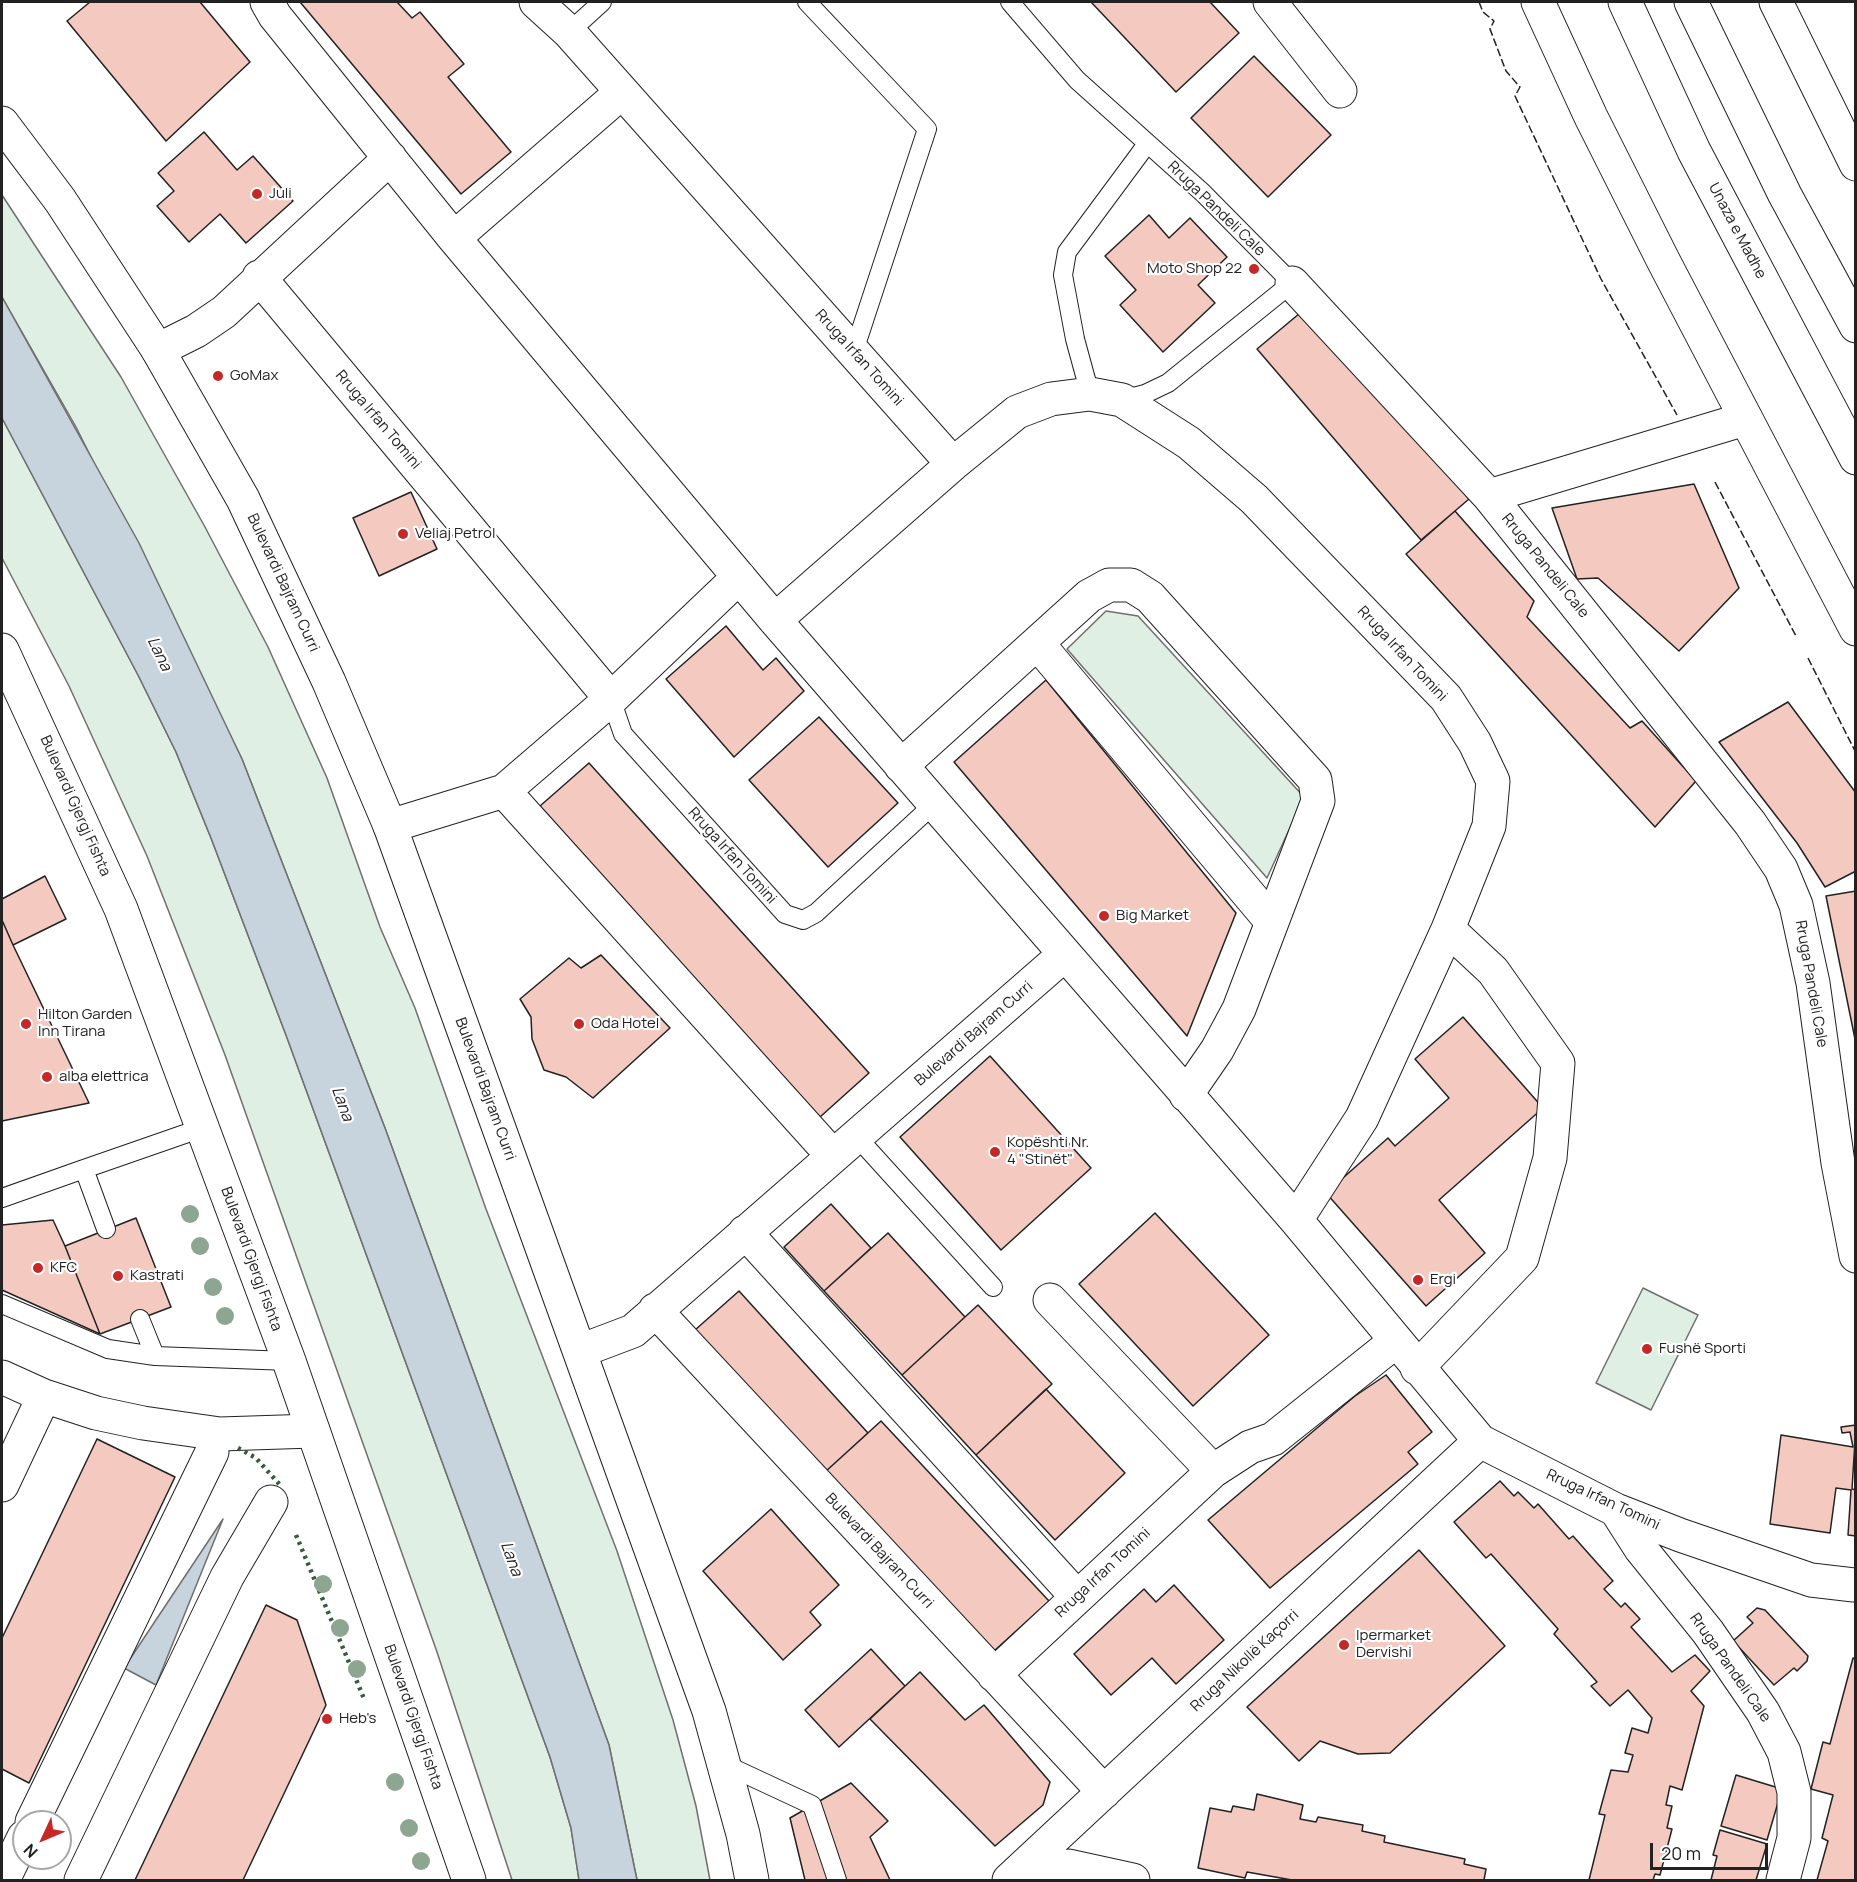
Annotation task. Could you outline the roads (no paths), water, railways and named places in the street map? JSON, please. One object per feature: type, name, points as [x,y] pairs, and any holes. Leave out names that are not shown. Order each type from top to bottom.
[{"type":"main road","name":"Rruga Irfan Tomini","points":[[267,2],[275,16],[454,238],[775,620],[1296,1220],[1480,1441],[1616,1510],[1811,1580],[1855,1590]]},
{"type":"main road","name":"Rruga Irfan Tomini","points":[[536,2],[569,32],[952,464]]},
{"type":"main road","points":[[1270,2],[1340,91]]},
{"type":"main road","points":[[1538,2],[1591,117],[1856,629]]},
{"type":"main road","name":"Unaza e Madhe","points":[[1625,2],[1695,151],[1856,458]]},
{"type":"main road","points":[[1691,2],[1785,195],[1856,326]]},
{"type":"main road","points":[[1776,2],[1856,164]]},
{"type":"main road","points":[[454,238],[622,92]]},
{"type":"main road","name":"Bulevardi Bajram Curri","points":[[2,123],[60,200],[158,350],[243,499],[287,588],[390,826],[710,1711],[744,1834],[752,1881]]},
{"type":"main road","points":[[158,350],[196,331],[224,312],[259,277],[390,158]]},
{"type":"main road","name":"Rruga Irfan Tomini","points":[[259,277],[611,699]]},
{"type":"main road","name":"Rruga Pandeli Cale","points":[[1292,283],[1489,496],[1750,823],[1780,869],[1796,905],[1813,983],[1847,1161],[1856,1256]]},
{"type":"main road","name":"Rruga Irfan Tomini","points":[[775,620],[952,464],[1017,412],[1051,399],[1090,394],[1122,400],[1189,443],[1254,499],[1446,698],[1475,743],[1493,781],[1489,826],[1448,929],[1362,1118],[1296,1220]]},
{"type":"main road","points":[[1489,496],[1745,418]]},
{"type":"main road","points":[[390,826],[504,791],[611,699],[739,577]]},
{"type":"main road","points":[[901,766],[1089,596],[1109,585],[1131,585],[1150,597],[1316,780],[1318,801],[1239,1009],[1217,1050],[1186,1095]]},
{"type":"main road","points":[[1038,644],[1272,922]]},
{"type":"main road","name":"Bulevardi Gjergj Fishta","points":[[2,650],[121,909],[289,1361],[469,1881]]},
{"type":"main road","points":[[504,791],[844,1146]]},
{"type":"main road","points":[[1417,1368],[1522,1258],[1550,1158],[1558,1063],[1493,971],[1448,929]]},
{"type":"main road","name":"Bulevardi Bajram Curri","points":[[580,1351],[633,1331],[1064,955]]},
{"type":"main road","points":[[745,1232],[1077,1597]]},
{"type":"main road","points":[[1050,1300],[1212,1471]]},
{"type":"main road","name":"Bulevardi Bajram Curri","points":[[655,1310],[1104,1792]]},
{"type":"main road","name":"Rruga Irfan Tomini","points":[[994,1675],[1212,1471],[1250,1447],[1273,1439],[1396,1341]]},
{"type":"main road","points":[[2,1377],[44,1396],[96,1413],[194,1432],[313,1431]]},
{"type":"main road","points":[[2,1485],[44,1396]]},
{"type":"main road","name":"Rruga Nikollë Kaçorri","points":[[1009,1881],[1480,1441]]},
{"type":"main road","points":[[38,1810],[212,1452]]},
{"type":"main road","points":[[81,1881],[227,1577],[271,1502]]},
{"type":"main road","name":"Rruga Pandeli Cale","points":[[1616,1510],[1641,1549],[1708,1632],[1763,1712],[1784,1752],[1794,1792],[1794,1838],[1783,1881]]},
{"type":"main road","points":[[3,1881],[12,1863]]},
{"type":"main road","points":[[1015,1881],[1069,1866],[1133,1881]]},
{"type":"lane","points":[[569,32],[602,2]]},
{"type":"lane","points":[[807,2],[927,129],[854,351]]},
{"type":"lane","name":"Rruga Pandeli Cale","points":[[1010,2],[1077,80],[1203,193],[1292,283]]},
{"type":"lane","points":[[1090,394],[1075,339],[1063,275],[1067,252],[1147,144]]},
{"type":"lane","points":[[1122,400],[1146,394],[1168,383],[1292,283]]},
{"type":"lane","name":"Rruga Irfan Tomini","points":[[611,699],[623,734],[784,914],[803,920],[816,913],[934,804]]},
{"type":"lane","points":[[2,1198],[202,1128]]},
{"type":"lane","points":[[844,1146],[993,1287]]},
{"type":"lane","points":[[84,1168],[106,1229]]},
{"type":"lane","points":[[2,1304],[108,1349],[155,1356],[289,1361]]},
{"type":"lane","points":[[140,1319],[155,1356]]},
{"type":"lane","points":[[724,1764],[812,1805],[837,1881]]},
{"type":"water","name":"Lana","points":[[2,297],[139,543],[242,759],[385,1128],[609,1745],[637,1880],[579,1880],[571,1828],[550,1757],[286,1035],[211,838],[176,752],[138,675],[2,418]]},
{"type":"water","points":[[223,1519],[156,1685],[124,1668]]},
{"type":"place","name":"Juli","points":[[257,194]]},
{"type":"place","name":"Moto Shop 22","points":[[1254,269]]},
{"type":"place","name":"GoMax","points":[[218,376]]},
{"type":"place","name":"Veliaj Petrol","points":[[403,534]]},
{"type":"place","name":"Big Market","points":[[1104,916]]},
{"type":"place","name":"Hilton Garden Inn Tirana","points":[[26,1024]]},
{"type":"place","name":"Oda Hotel","points":[[579,1024]]},
{"type":"place","name":"alba elettrica","points":[[47,1077]]},
{"type":"place","name":"Kopështi Nr. 4 \"Stinët\"","points":[[995,1152]]},
{"type":"place","name":"KFC","points":[[38,1268]]},
{"type":"place","name":"Kastrati","points":[[118,1276]]},
{"type":"place","name":"Ergi","points":[[1418,1280]]},
{"type":"place","name":"Fushë Sporti","points":[[1647,1349]]},
{"type":"place","name":"Ipermarket Dervishi","points":[[1344,1645]]},
{"type":"place","name":"Heb's","points":[[327,1719]]}]
